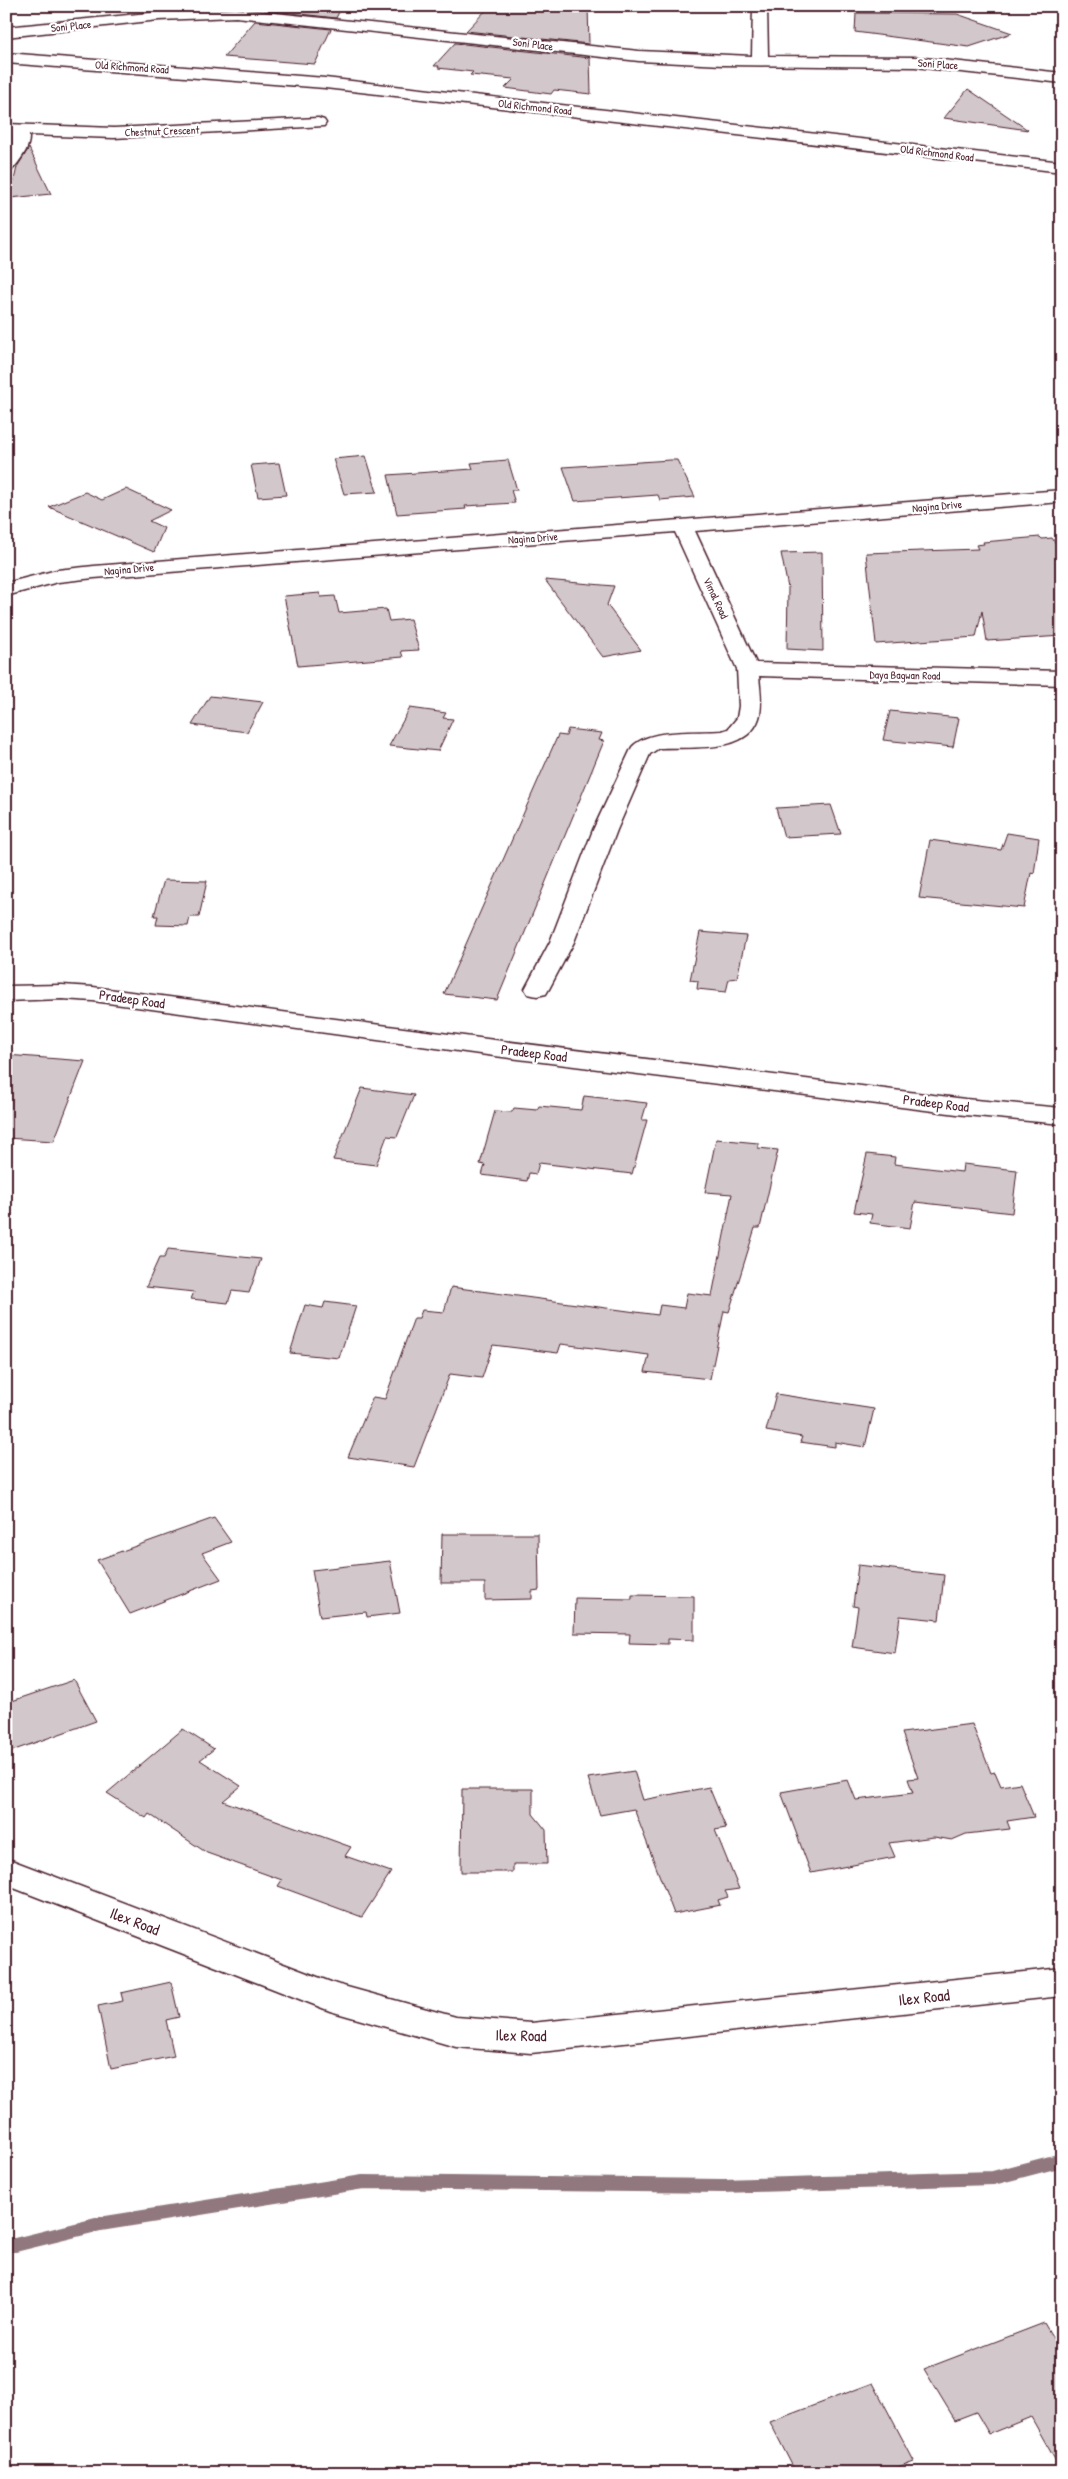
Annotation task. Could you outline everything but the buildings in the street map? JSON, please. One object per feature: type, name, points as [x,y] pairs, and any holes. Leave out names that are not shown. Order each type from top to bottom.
[{"type":"street","points":[[760,6],[760,60]]},
{"type":"street","name":"Soni Place","points":[[6,32],[178,14],[236,13],[639,56],[915,62],[1062,78]]},
{"type":"street","name":"Old Richmond Road","points":[[6,58],[325,83],[1062,167]]},
{"type":"street","name":"Chestnut Crescent","points":[[12,130],[114,133],[318,123]]},
{"type":"street","points":[[6,167],[21,142],[22,136],[12,130]]},
{"type":"street","name":"Nagina Drive","points":[[6,590],[57,576],[94,572],[1062,496]]},
{"type":"street","name":"Vimal Road","points":[[682,527],[748,669]]},
{"type":"street","points":[[537,989],[562,942],[605,830],[640,752],[647,744],[658,741],[712,740],[736,734],[748,719],[750,706],[748,669]]},
{"type":"street","name":"Daya Bagwan Road","points":[[748,669],[1062,678]]},
{"type":"street","name":"Pradeep Road","points":[[6,994],[62,992],[93,994],[507,1050],[965,1107],[1062,1116]]},
{"type":"street","name":"Ilex Road","points":[[6,1871],[330,1997],[456,2032],[531,2038],[1062,1982]]},
{"type":"waterway","points":[[6,2245],[15,2245],[100,2224],[363,2182],[723,2186],[993,2178],[1062,2160]]}]
